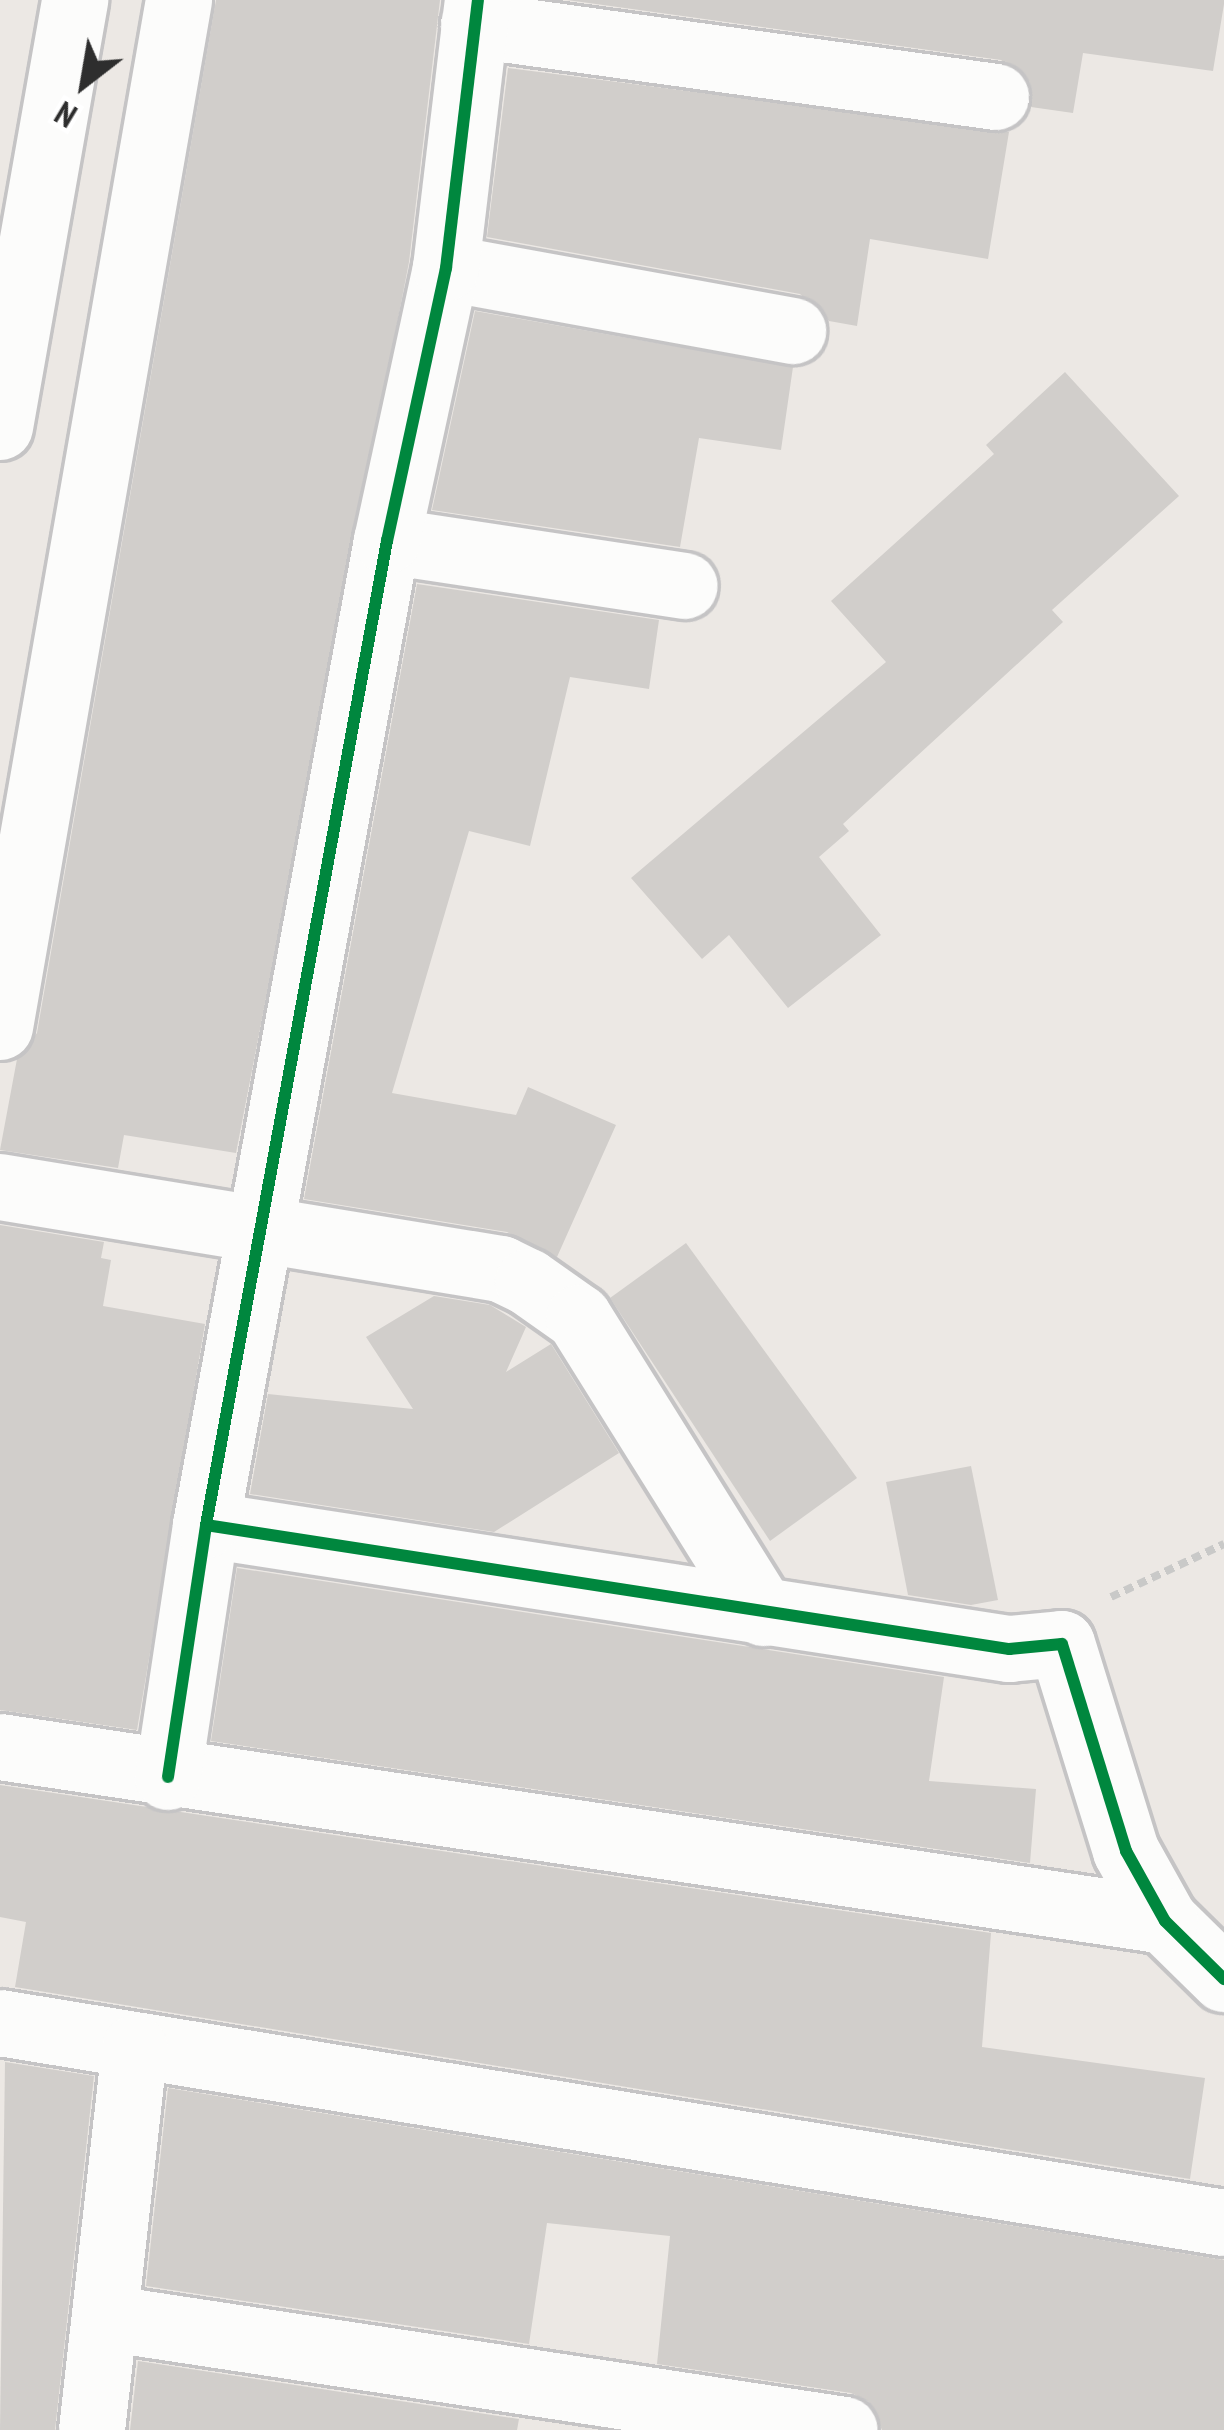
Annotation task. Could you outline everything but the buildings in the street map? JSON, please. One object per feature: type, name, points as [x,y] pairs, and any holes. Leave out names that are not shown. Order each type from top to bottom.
[{"type":"street","points":[[0,427],[75,0]]},
{"type":"street","points":[[0,1027],[179,0]]},
{"type":"street","points":[[168,1777],[206,1525],[387,541],[446,268],[476,13],[996,97]]},
{"type":"street","points":[[446,268],[794,331]]},
{"type":"street","points":[[387,541],[685,586]]},
{"type":"street","points":[[0,1187],[260,1234],[501,1269],[579,1318],[763,1613]]},
{"type":"street","points":[[206,1525],[1009,1649],[1062,1644],[1099,1785],[1165,1921],[1224,1978]]},
{"type":"street","points":[[0,1747],[168,1777],[1165,1921]]},
{"type":"street","points":[[0,2024],[1224,2223]]},
{"type":"street","points":[[92,2430],[135,2048]]},
{"type":"street","points":[[105,2318],[845,2430]]},
{"type":"path","points":[[1062,1644],[1115,1593],[1224,1544]]},
{"type":"cycle path","points":[[168,1777],[206,1525],[387,541],[446,268],[478,0]]},
{"type":"cycle path","points":[[206,1525],[1009,1649],[1062,1644],[1126,1851],[1165,1921],[1224,1979]]}]
